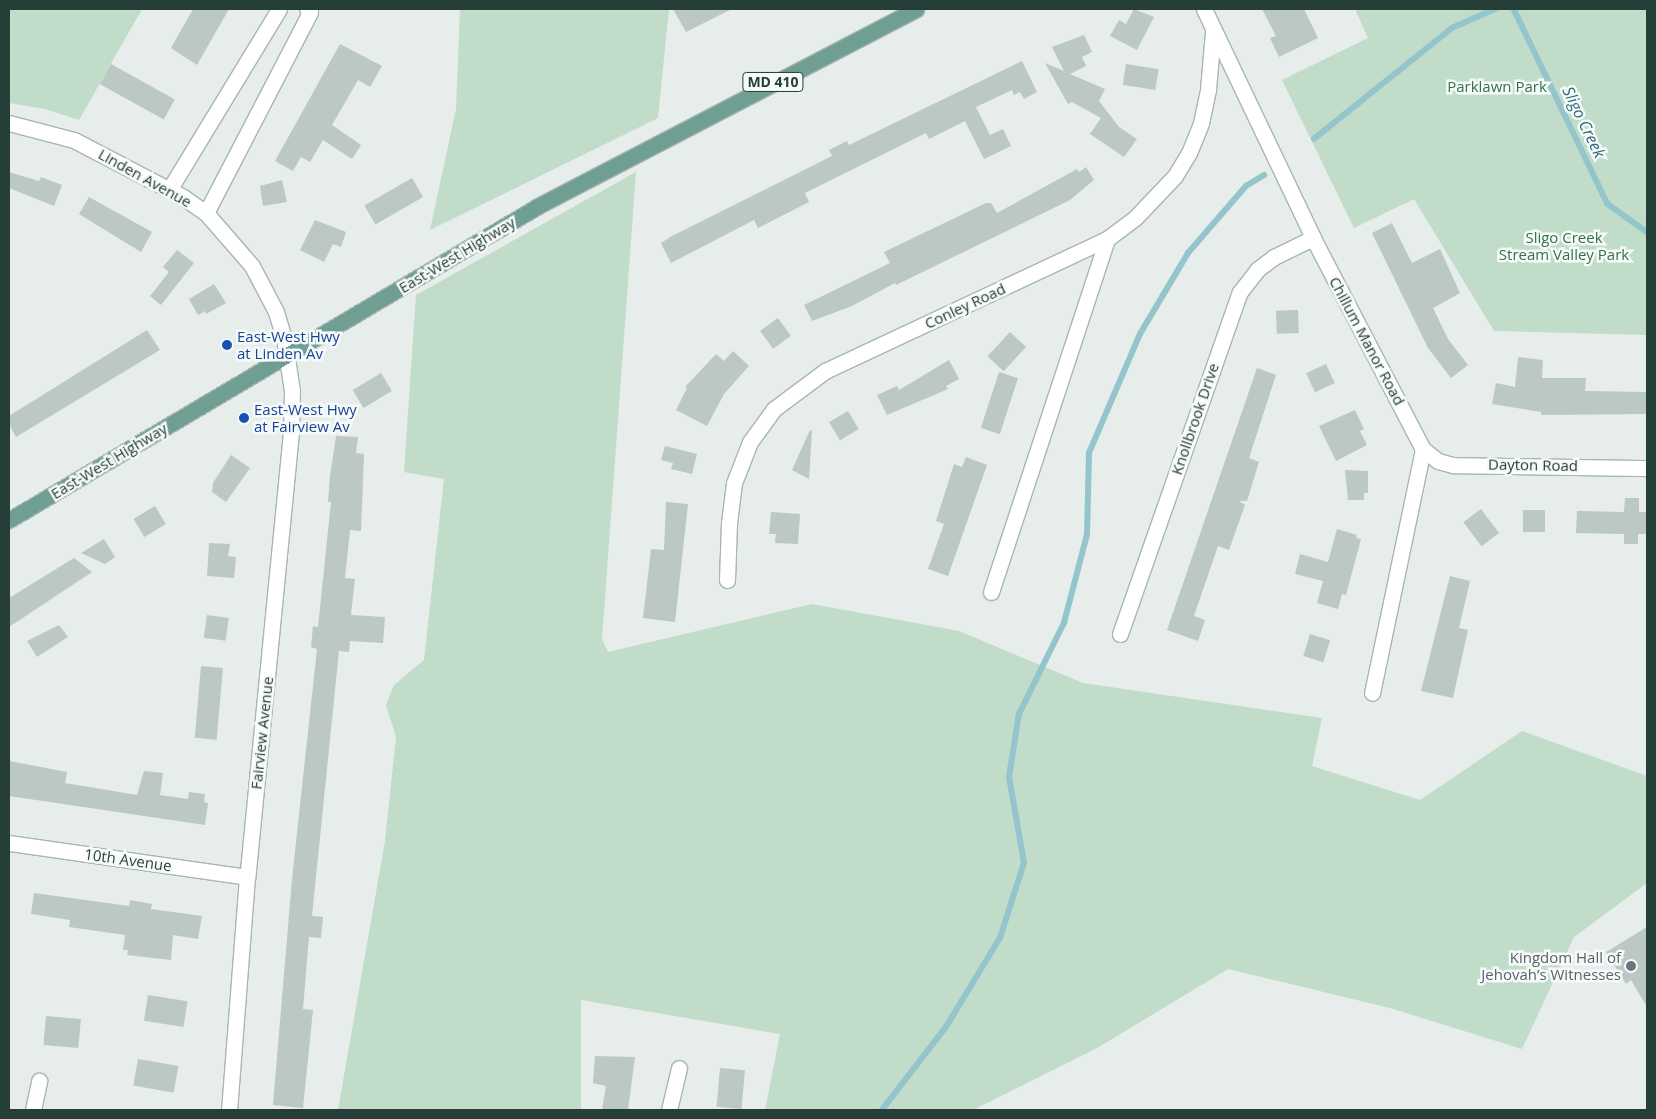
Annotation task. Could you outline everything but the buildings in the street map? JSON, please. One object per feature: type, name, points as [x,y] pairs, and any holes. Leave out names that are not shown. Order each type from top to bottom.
[{"type":"main road","name":"East-West Highway","points":[[9,520],[540,205],[916,9]]},
{"type":"street","points":[[170,190],[279,9]]},
{"type":"street","points":[[206,214],[310,12],[307,9]]},
{"type":"street","name":"Chillum Manor Road","points":[[1204,9],[1213,32],[1314,238],[1423,449]]},
{"type":"street","name":"Conley Road","points":[[728,580],[729,523],[734,483],[750,442],[789,395],[825,371],[1108,239],[1155,199],[1189,153],[1201,124],[1208,89],[1213,32]]},
{"type":"street","name":"Linden Avenue","points":[[9,123],[74,140],[170,190],[206,214],[240,250],[265,289],[281,326],[286,356]]},
{"type":"street","name":"Knollbrook Drive","points":[[1120,634],[1240,292],[1258,269],[1274,257],[1314,238]]},
{"type":"street","points":[[991,592],[1108,239]]},
{"type":"street","name":"Fairview Avenue","points":[[229,1110],[247,877],[291,432],[292,391],[286,356]]},
{"type":"street","points":[[1372,693],[1423,449]]},
{"type":"street","name":"Dayton Road","points":[[1423,449],[1446,464],[1647,468]]},
{"type":"street","name":"10th Avenue","points":[[9,843],[247,877]]},
{"type":"street","points":[[669,1110],[679,1068]]},
{"type":"street","points":[[33,1110],[39,1081]]},
{"type":"green space","points":[[9,9],[142,9],[79,120],[45,109],[9,103]]},
{"type":"green space","points":[[460,9],[669,9],[658,118],[430,230],[456,109]]},
{"type":"green space","points":[[1355,9],[1647,9],[1647,335],[1494,331],[1414,199],[1354,228],[1282,80],[1368,38]]},
{"type":"green space","points":[[636,172],[602,639],[608,652],[812,604],[959,631],[1083,683],[1322,718],[1312,766],[1420,800],[1522,731],[1647,776],[1647,883],[1574,937],[1522,1049],[1390,1008],[1228,969],[1097,1048],[973,1110],[765,1110],[780,1034],[581,1000],[581,1110],[338,1110],[385,841],[396,737],[386,705],[394,685],[424,660],[444,479],[404,472],[416,295]]},
{"type":"waterway","points":[[1314,139],[1452,28],[1495,9]]},
{"type":"waterway","name":"Sligo Creek","points":[[1514,9],[1608,204],[1647,232]]},
{"type":"waterway","points":[[882,1110],[946,1027],[1000,938],[1024,863],[1009,777],[1019,714],[1064,623],[1087,535],[1089,453],[1140,334],[1188,253],[1246,186],[1264,175]]},
{"type":"place","name":"East-West Hwy at Linden Av","points":[[227,345]]},
{"type":"place","name":"East-West Hwy at Fairview Av","points":[[244,418]]},
{"type":"place","name":"Kingdom Hall of Jehovah’s Witnesses","points":[[1631,966]]},
{"type":"park label","name":"Parklawn Park","points":[[1497,87]]},
{"type":"park label","name":"Sligo Creek Stream Valley Park","points":[[1564,246]]}]
